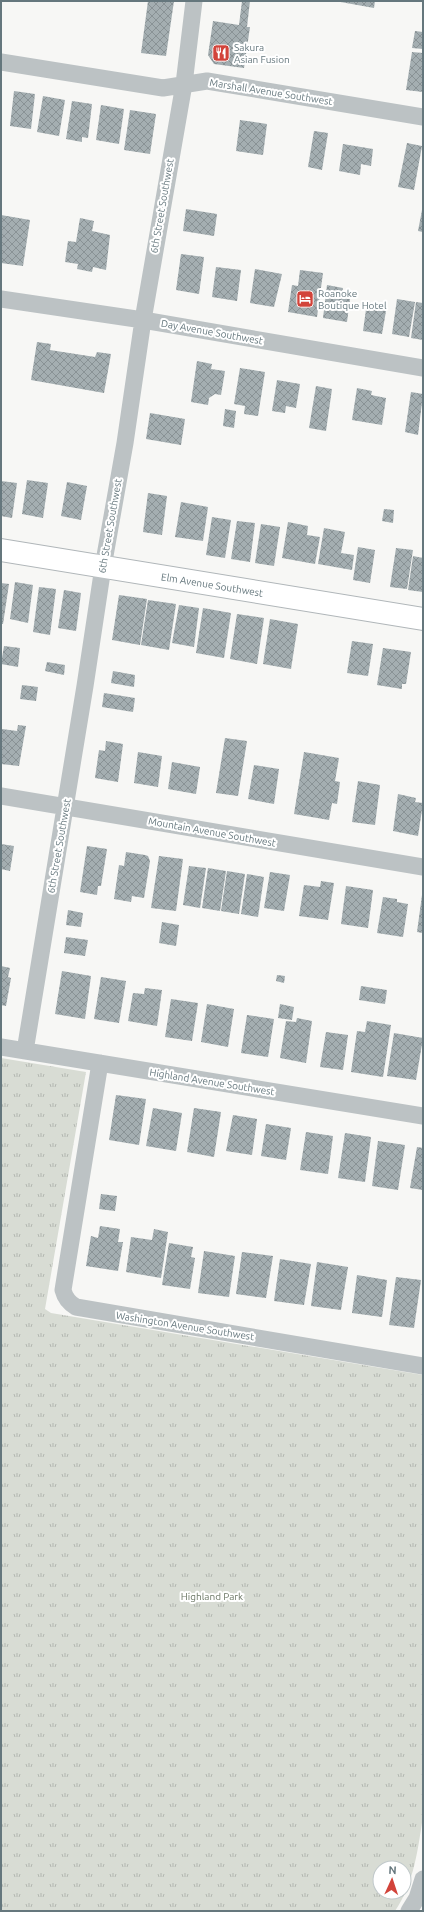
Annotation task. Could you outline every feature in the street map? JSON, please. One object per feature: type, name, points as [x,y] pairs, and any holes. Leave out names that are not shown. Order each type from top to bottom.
[{"type":"main road","name":"Elm Avenue Southwest","points":[[1,550],[423,619]]},
{"type":"street","name":"6th Street Southwest","points":[[25,1051],[103,567],[125,443],[143,320],[184,84],[194,1]]},
{"type":"street","name":"Marshall Avenue Southwest","points":[[1,62],[163,88],[207,81],[423,118]]},
{"type":"street","name":"Day Avenue Southwest","points":[[1,299],[143,320],[423,368]]},
{"type":"street","name":"Mountain Avenue Southwest","points":[[1,796],[423,867]]},
{"type":"street","name":"Highland Avenue Southwest","points":[[1,1047],[423,1116]]},
{"type":"street","name":"Washington Avenue Southwest","points":[[100,1063],[79,1184],[63,1290],[64,1297],[70,1303],[76,1307],[423,1366]]},
{"type":"street","points":[[409,1911],[417,1898],[423,1879]]},
{"type":"green space","name":"Highland Park","points":[[1,1058],[86,1072],[45,1309],[51,1313],[423,1375],[423,1816],[412,1873],[412,1860],[372,1860],[372,1900],[401,1900],[395,1911],[1,1911]]},
{"type":"building","points":[[148,1],[174,1],[166,56],[141,53]]},
{"type":"building","points":[[242,1],[250,1],[247,27],[250,27],[244,68],[214,64],[208,55],[213,21],[239,25]]},
{"type":"building","points":[[335,1],[375,1],[374,8]]},
{"type":"building","points":[[415,31],[423,32],[423,49],[412,48]]},
{"type":"building","points":[[412,52],[423,53],[423,92],[406,90]]},
{"type":"building","points":[[14,91],[35,94],[31,129],[10,126]]},
{"type":"building","points":[[43,96],[65,100],[59,136],[37,132]]},
{"type":"building","points":[[72,101],[92,104],[88,138],[82,137],[82,142],[66,139]]},
{"type":"building","points":[[101,105],[124,109],[119,144],[96,140]]},
{"type":"building","points":[[130,110],[156,114],[150,154],[124,150]]},
{"type":"building","points":[[240,120],[267,124],[263,155],[236,151]]},
{"type":"building","points":[[314,131],[328,133],[322,170],[308,167]]},
{"type":"building","points":[[407,143],[422,146],[414,190],[398,187]]},
{"type":"building","points":[[343,144],[373,149],[371,166],[361,164],[360,175],[339,171]]},
{"type":"building","points":[[186,209],[217,214],[214,236],[183,231]]},
{"type":"building","points":[[423,210],[423,232],[418,231]]},
{"type":"building","points":[[1,215],[30,220],[23,266],[1,263]]},
{"type":"building","points":[[80,218],[94,221],[92,231],[110,235],[106,270],[93,267],[92,272],[77,269],[78,264],[65,262],[68,241],[76,242]]},
{"type":"building","points":[[181,254],[204,257],[199,294],[176,290]]},
{"type":"building","points":[[216,267],[241,270],[237,301],[212,297]]},
{"type":"building","points":[[255,269],[282,274],[274,307],[250,303]]},
{"type":"building","name":"Roanoke Boutique Hotel","points":[[300,270],[323,273],[317,317],[288,312],[292,285],[298,286]]},
{"type":"building","points":[[327,285],[343,288],[341,298],[350,299],[347,322],[323,318]]},
{"type":"building","points":[[397,299],[415,302],[409,337],[392,334]]},
{"type":"building","points":[[367,302],[380,304],[379,309],[386,311],[382,334],[363,331]]},
{"type":"building","points":[[416,302],[423,303],[423,340],[411,338]]},
{"type":"building","points":[[37,342],[51,344],[50,350],[95,357],[97,352],[111,354],[104,393],[31,380]]},
{"type":"building","points":[[197,361],[212,364],[211,369],[225,371],[221,395],[215,394],[209,398],[208,405],[191,402]]},
{"type":"building","points":[[240,368],[265,372],[258,416],[244,414],[245,406],[234,404]]},
{"type":"building","points":[[277,380],[300,384],[296,408],[286,406],[285,413],[272,411]]},
{"type":"building","points":[[316,386],[332,389],[326,431],[309,428]]},
{"type":"building","points":[[357,388],[372,391],[371,395],[386,398],[382,425],[352,420]]},
{"type":"building","points":[[411,392],[423,394],[418,435],[405,432]]},
{"type":"building","points":[[225,409],[236,411],[234,428],[223,426]]},
{"type":"building","points":[[150,413],[185,419],[181,445],[146,439]]},
{"type":"building","points":[[27,480],[48,483],[43,518],[22,514]]},
{"type":"building","points":[[1,481],[17,483],[12,518],[1,516]]},
{"type":"building","points":[[67,482],[87,486],[81,520],[61,516]]},
{"type":"building","points":[[148,493],[167,496],[162,535],[143,532]]},
{"type":"building","points":[[181,502],[208,507],[203,541],[175,537]]},
{"type":"building","points":[[384,509],[394,510],[393,523],[382,521]]},
{"type":"building","points":[[212,517],[231,520],[225,558],[206,555]]},
{"type":"building","points":[[237,521],[255,523],[250,562],[231,559]]},
{"type":"building","points":[[288,522],[308,526],[307,535],[320,537],[315,564],[282,558]]},
{"type":"building","points":[[261,524],[280,527],[274,566],[255,563]]},
{"type":"building","points":[[324,528],[345,532],[341,553],[354,555],[352,570],[318,564]]},
{"type":"building","points":[[358,547],[375,550],[370,583],[353,580]]},
{"type":"building","points":[[396,548],[413,550],[407,589],[390,587]]},
{"type":"building","points":[[413,556],[423,558],[423,592],[408,590]]},
{"type":"building","points":[[15,582],[33,585],[28,623],[10,619]]},
{"type":"building","points":[[1,583],[9,584],[3,624],[1,624]]},
{"type":"building","points":[[39,587],[56,589],[50,635],[33,632]]},
{"type":"building","points":[[64,590],[81,593],[76,631],[58,628]]},
{"type":"building","points":[[119,595],[147,599],[140,645],[112,640]]},
{"type":"building","points":[[148,600],[176,604],[169,650],[141,645]]},
{"type":"building","points":[[179,605],[199,608],[194,647],[172,643]]},
{"type":"building","points":[[203,608],[231,613],[224,658],[196,653]]},
{"type":"building","points":[[237,614],[264,618],[257,664],[230,659]]},
{"type":"building","points":[[270,619],[298,624],[291,669],[263,664]]},
{"type":"building","points":[[352,641],[373,644],[368,676],[347,673]]},
{"type":"building","points":[[4,646],[20,648],[18,667],[1,664]]},
{"type":"building","points":[[383,648],[411,652],[406,684],[402,684],[402,689],[377,685]]},
{"type":"building","points":[[47,662],[65,665],[64,675],[45,671]]},
{"type":"building","points":[[113,671],[135,675],[134,687],[111,683]]},
{"type":"building","points":[[22,685],[38,687],[36,701],[20,699]]},
{"type":"building","points":[[104,693],[135,698],[133,712],[102,707]]},
{"type":"building","points":[[18,725],[26,726],[19,766],[1,764],[2,729],[17,731]]},
{"type":"building","points":[[225,738],[247,741],[238,796],[216,793]]},
{"type":"building","points":[[106,741],[123,744],[118,782],[95,778],[99,750],[105,751]]},
{"type":"building","points":[[138,752],[162,756],[158,787],[134,783]]},
{"type":"building","points":[[304,752],[339,758],[335,781],[340,782],[337,804],[332,803],[329,820],[294,814]]},
{"type":"building","points":[[172,762],[200,767],[196,794],[168,789]]},
{"type":"building","points":[[254,765],[279,769],[274,804],[248,799]]},
{"type":"building","points":[[358,781],[380,785],[375,825],[352,822]]},
{"type":"building","points":[[398,794],[416,798],[415,802],[423,803],[418,836],[393,831]]},
{"type":"building","points":[[1,844],[14,846],[10,871],[1,869]]},
{"type":"building","points":[[87,846],[107,849],[101,886],[98,886],[97,895],[80,892]]},
{"type":"building","points":[[126,852],[148,856],[150,861],[144,898],[132,896],[131,902],[114,899],[119,865],[124,866]]},
{"type":"building","points":[[159,856],[183,859],[176,911],[151,908]]},
{"type":"building","points":[[189,866],[206,868],[200,908],[183,905]]},
{"type":"building","points":[[208,868],[226,871],[220,911],[202,908]]},
{"type":"building","points":[[227,871],[245,874],[239,914],[221,911]]},
{"type":"building","points":[[270,872],[290,875],[284,911],[264,908]]},
{"type":"building","points":[[247,874],[264,877],[258,917],[241,914]]},
{"type":"building","points":[[321,881],[334,883],[328,920],[299,916],[304,885],[320,887]]},
{"type":"building","points":[[346,886],[373,890],[368,928],[341,924]]},
{"type":"building","points":[[423,895],[423,933],[417,932]]},
{"type":"building","points":[[383,897],[397,899],[397,902],[408,904],[403,937],[377,933]]},
{"type":"building","points":[[68,910],[83,913],[81,927],[66,925]]},
{"type":"building","points":[[162,922],[179,925],[176,946],[159,943]]},
{"type":"building","points":[[66,937],[88,940],[85,956],[64,953]]},
{"type":"building","points":[[1,966],[10,968],[8,977],[11,978],[6,1006],[1,1005]]},
{"type":"building","points":[[62,971],[91,976],[85,1019],[55,1014]]},
{"type":"building","points":[[277,975],[285,976],[284,983],[276,981]]},
{"type":"building","points":[[101,977],[126,981],[119,1023],[94,1019]]},
{"type":"building","points":[[361,986],[387,990],[385,1004],[359,1000]]},
{"type":"building","points":[[145,988],[162,990],[157,1026],[128,1021],[133,993],[144,994]]},
{"type":"building","points":[[171,999],[198,1003],[192,1041],[165,1037]]},
{"type":"building","points":[[207,1004],[234,1009],[228,1047],[201,1042]]},
{"type":"building","points":[[280,1004],[294,1007],[292,1020],[278,1018]]},
{"type":"building","points":[[247,1015],[274,1019],[268,1057],[241,1053]]},
{"type":"building","points":[[297,1018],[312,1021],[306,1063],[280,1058],[286,1021],[296,1022]]},
{"type":"building","points":[[367,1021],[391,1025],[383,1077],[351,1072],[357,1031],[365,1032]]},
{"type":"building","points":[[326,1032],[348,1035],[343,1070],[320,1067]]},
{"type":"building","points":[[394,1033],[423,1038],[416,1080],[387,1076]]},
{"type":"building","points":[[116,1095],[146,1099],[139,1145],[109,1140]]},
{"type":"building","points":[[153,1108],[182,1113],[176,1151],[146,1146]]},
{"type":"building","points":[[194,1108],[221,1112],[214,1157],[187,1152]]},
{"type":"building","points":[[233,1115],[257,1119],[252,1155],[226,1151]]},
{"type":"building","points":[[266,1124],[291,1128],[286,1160],[261,1156]]},
{"type":"building","points":[[306,1132],[333,1136],[328,1174],[300,1170]]},
{"type":"building","points":[[345,1133],[371,1137],[365,1182],[338,1178]]},
{"type":"building","points":[[378,1141],[405,1145],[398,1190],[372,1186]]},
{"type":"building","points":[[417,1147],[423,1148],[423,1190],[410,1188]]},
{"type":"building","points":[[101,1194],[117,1196],[115,1211],[99,1209]]},
{"type":"building","points":[[100,1226],[120,1229],[118,1242],[123,1242],[118,1271],[86,1266],[91,1236],[98,1238]]},
{"type":"building","points":[[154,1229],[168,1232],[161,1278],[126,1272],[131,1237],[152,1240]]},
{"type":"building","points":[[169,1243],[193,1247],[191,1257],[195,1258],[190,1289],[162,1285]]},
{"type":"building","points":[[204,1251],[235,1256],[229,1297],[198,1293]]},
{"type":"building","points":[[242,1252],[273,1256],[266,1298],[236,1294]]},
{"type":"building","points":[[280,1259],[311,1264],[304,1305],[274,1301]]},
{"type":"building","points":[[317,1262],[348,1267],[341,1310],[311,1306]]},
{"type":"building","points":[[357,1275],[387,1280],[382,1317],[352,1313]]},
{"type":"building","points":[[396,1277],[421,1280],[414,1328],[389,1325]]},
{"type":"place","name":"Sakura Asian Fusion","points":[[221,53]]},
{"type":"place","name":"Roanoke Boutique Hotel","points":[[305,299]]}]
